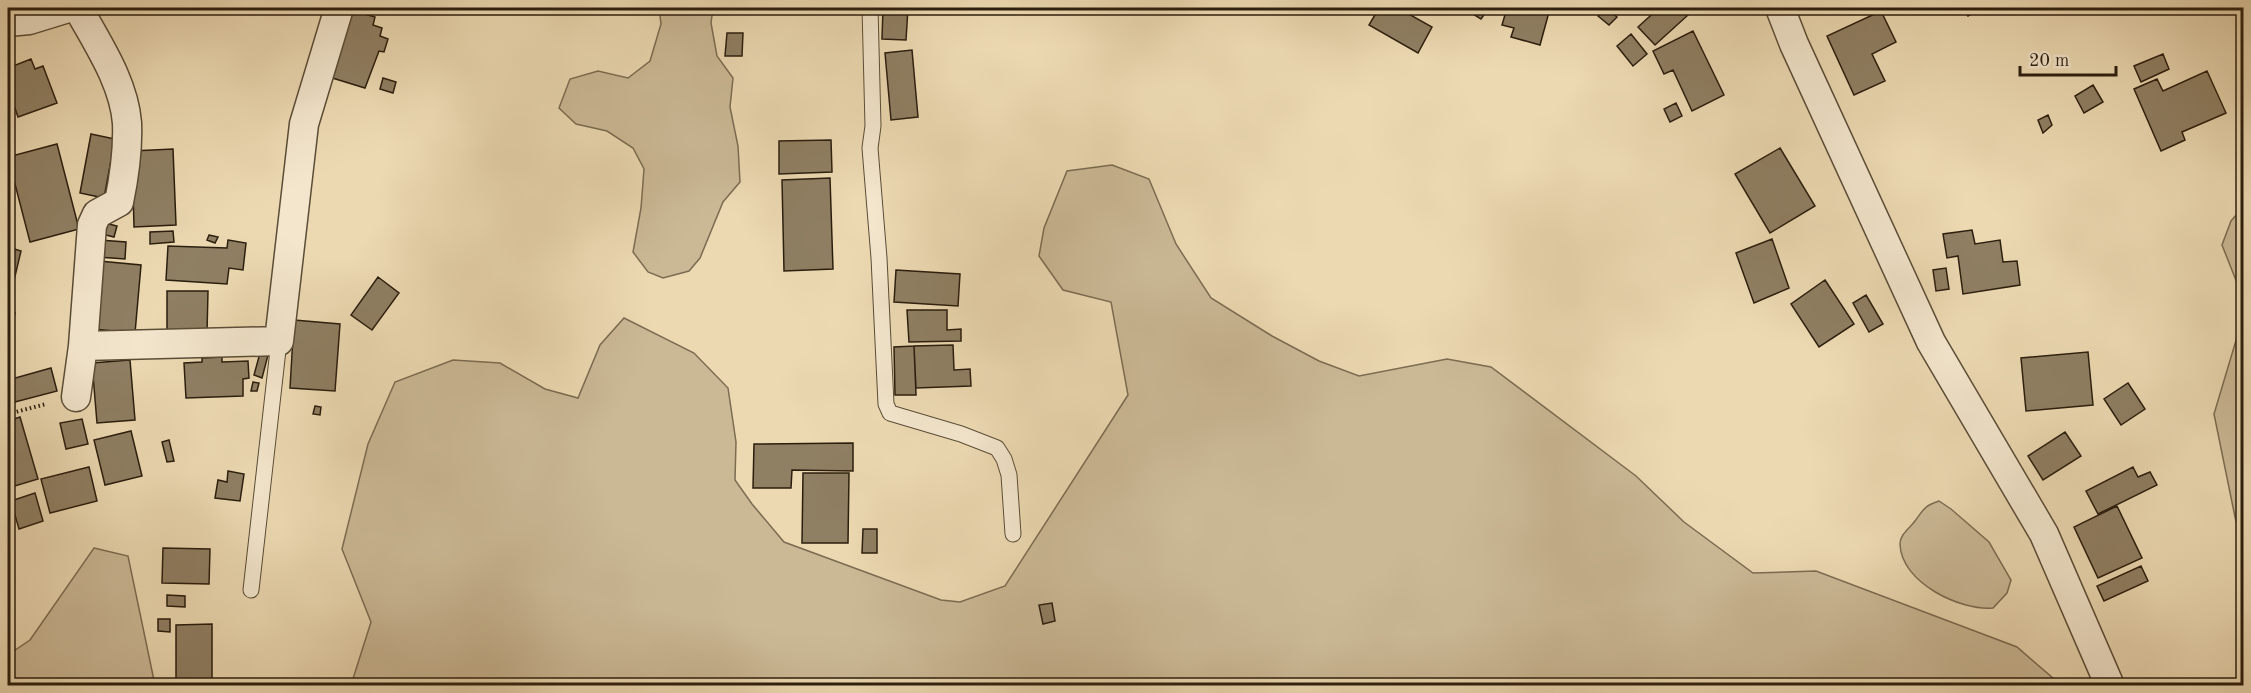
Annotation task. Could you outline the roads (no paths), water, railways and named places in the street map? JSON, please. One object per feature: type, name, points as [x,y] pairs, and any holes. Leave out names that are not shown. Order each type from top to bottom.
[{"type":"street","points":[[8,22],[29,20],[68,8]]},
{"type":"street","points":[[76,397],[83,346],[92,225],[98,214],[119,202],[127,123],[113,74],[78,8]]},
{"type":"street","points":[[83,346],[279,341],[304,124],[339,8]]},
{"type":"street","points":[[1780,8],[1794,44],[1931,342],[2044,534],[2110,686]]},
{"type":"lane","points":[[870,8],[873,126],[870,148],[879,258],[886,404],[890,413],[961,434],[997,448],[1004,459],[1009,475],[1013,534]]},
{"type":"lane","points":[[251,590],[279,341]]}]
